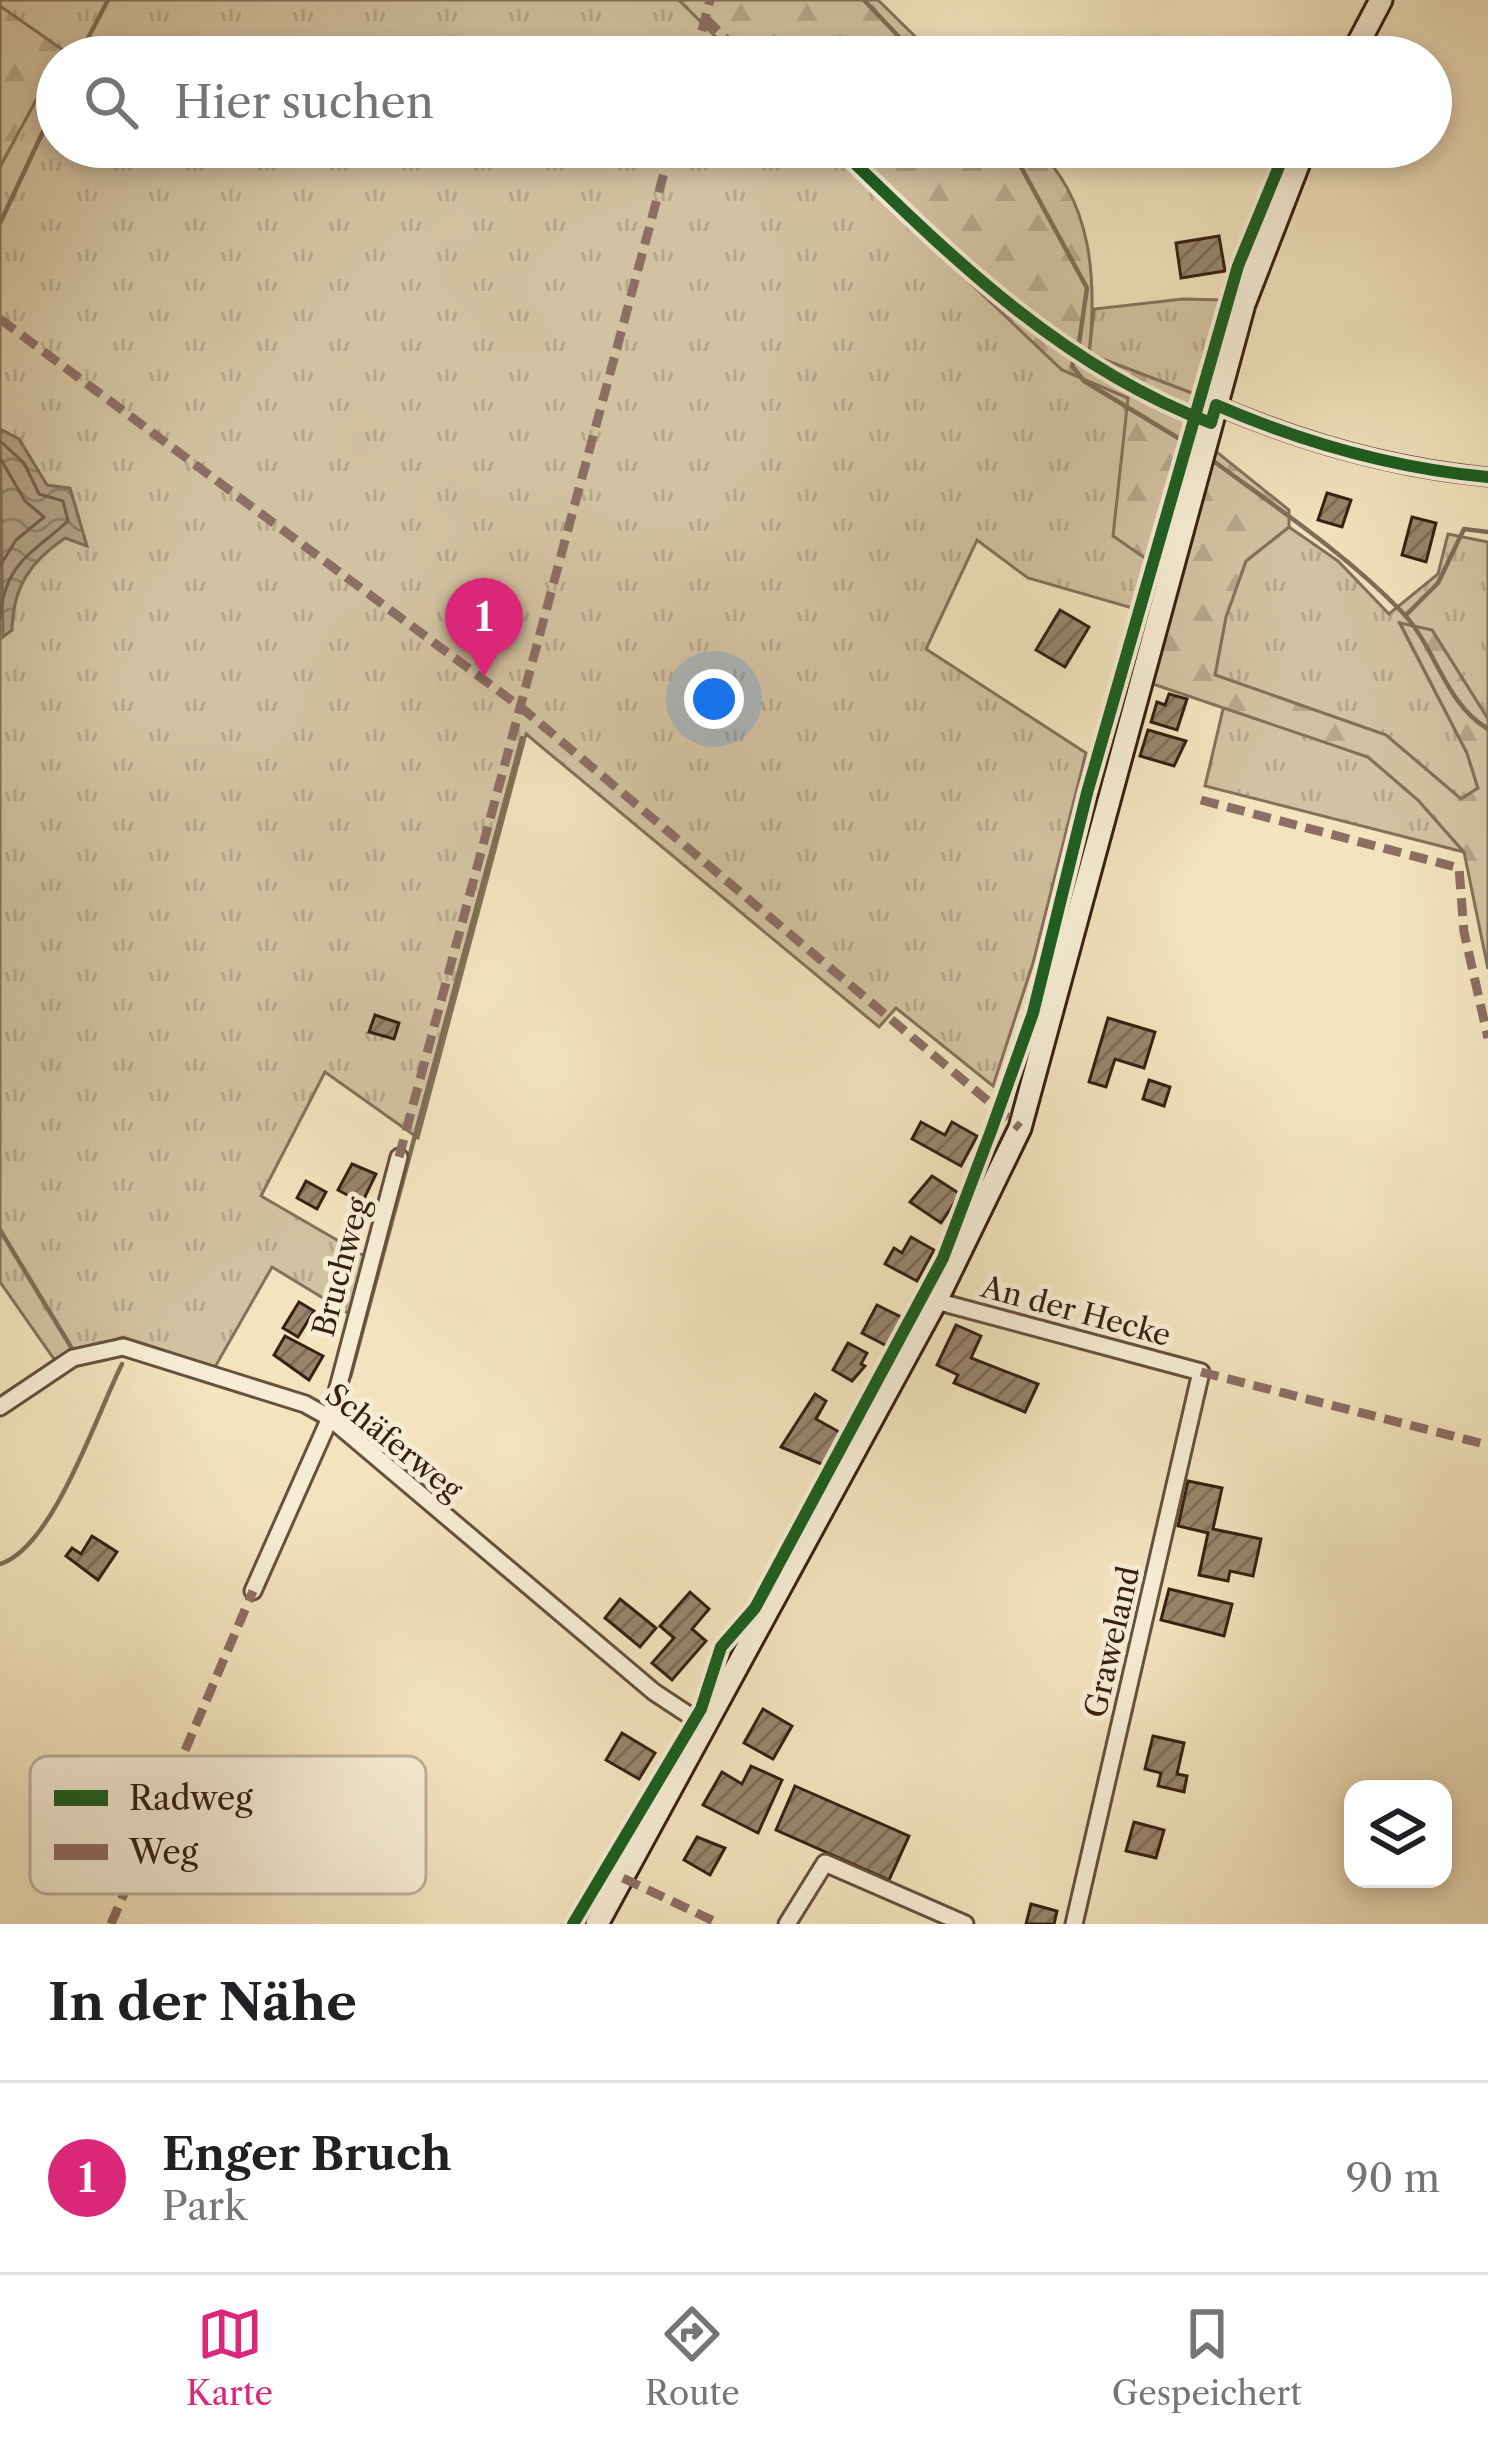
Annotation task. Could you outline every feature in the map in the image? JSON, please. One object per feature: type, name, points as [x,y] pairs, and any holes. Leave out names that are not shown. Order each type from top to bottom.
[{"type":"main road","points":[[1362,36],[1381,0]]},
{"type":"main road","points":[[596,1924],[936,1301],[1020,1128],[1244,304],[1297,168]]},
{"type":"street","points":[[1213,414],[1385,462],[1488,477]]},
{"type":"street","name":"Bruchweg","points":[[253,1591],[330,1418],[400,1157]]},
{"type":"street","name":"An der Hecke","points":[[936,1301],[1202,1372]]},
{"type":"street","name":"Schäferweg","points":[[0,1407],[74,1358],[123,1347],[305,1404],[330,1418],[628,1671],[707,1727]]},
{"type":"street","name":"Graweland","points":[[1074,1924],[1202,1372]]},
{"type":"street","points":[[787,1924],[825,1863],[965,1924]]},
{"type":"green space","points":[[0,0],[679,0],[717,36],[36,36],[36,168],[860,168],[1085,374],[1191,416],[1132,608],[1028,578],[977,540],[926,649],[1086,753],[1033,963],[993,1086],[896,1008],[879,1027],[526,734],[418,1138],[325,1072],[261,1196],[368,1258],[351,1315],[272,1267],[215,1367],[123,1337],[54,1359],[0,1282]]},
{"type":"green space","points":[[679,0],[878,0],[915,36],[715,36]]},
{"type":"green space","points":[[0,6],[43,36],[36,36],[36,100],[0,167]]},
{"type":"green space","points":[[849,168],[1054,168],[1069,191],[1087,243],[1092,298],[1089,354],[1197,395],[1188,429],[1289,510],[1289,527],[1246,561],[1226,617],[1215,675],[1386,735],[1461,799],[1478,788],[1467,753],[1400,623],[1432,630],[1488,719],[1488,969],[1464,852],[1418,800],[1368,757],[1147,682],[1177,580],[1113,536],[1128,398],[1062,370]]},
{"type":"green space","points":[[1183,299],[1223,300],[1197,395],[1089,354],[1094,309]]},
{"type":"green space","points":[[1289,527],[1338,561],[1389,614],[1438,574],[1448,534],[1488,542],[1488,719],[1432,630],[1400,624],[1467,753],[1478,788],[1461,799],[1386,735],[1215,675],[1226,616],[1246,561]]},
{"type":"green space","points":[[1224,705],[1368,757],[1418,800],[1464,852],[1205,786]]},
{"type":"water","points":[[0,429],[19,439],[47,485],[70,488],[87,546],[65,538],[42,556],[20,588],[12,630],[3,637]]},
{"type":"building","points":[[1219,236],[1225,271],[1181,278],[1176,243]]},
{"type":"building","points":[[1327,493],[1351,500],[1342,527],[1318,520]]},
{"type":"building","points":[[1412,517],[1436,523],[1426,562],[1402,555]]},
{"type":"building","points":[[1060,610],[1089,627],[1065,667],[1036,650]]},
{"type":"building","points":[[1169,694],[1187,699],[1177,730],[1151,722],[1157,702],[1165,705]]},
{"type":"building","points":[[1148,730],[1186,741],[1174,766],[1140,756]]},
{"type":"building","points":[[375,1015],[399,1023],[394,1039],[369,1032]]},
{"type":"building","points":[[1108,1018],[1155,1032],[1144,1068],[1115,1059],[1106,1087],[1089,1082]]},
{"type":"building","points":[[1149,1080],[1170,1087],[1164,1106],[1143,1099]]},
{"type":"building","points":[[921,1122],[945,1135],[952,1122],[977,1136],[961,1166],[912,1139]]},
{"type":"building","points":[[352,1164],[376,1174],[362,1203],[338,1190]]},
{"type":"building","points":[[932,1176],[960,1194],[941,1223],[910,1202]]},
{"type":"building","points":[[306,1181],[326,1192],[317,1209],[297,1198]]},
{"type":"building","points":[[911,1237],[934,1250],[917,1281],[885,1264],[894,1248],[902,1253]]},
{"type":"building","points":[[299,1302],[314,1311],[298,1337],[283,1328]]},
{"type":"building","points":[[877,1305],[903,1318],[889,1347],[862,1333]]},
{"type":"building","points":[[956,1325],[981,1336],[971,1358],[1038,1384],[1025,1412],[954,1383],[958,1375],[937,1365]]},
{"type":"building","points":[[285,1336],[323,1356],[309,1380],[274,1355]]},
{"type":"building","points":[[848,1343],[867,1353],[861,1364],[865,1366],[852,1381],[833,1370]]},
{"type":"building","points":[[815,1394],[826,1401],[816,1419],[841,1433],[824,1465],[781,1447]]},
{"type":"building","points":[[1188,1481],[1222,1488],[1213,1529],[1261,1539],[1253,1576],[1230,1571],[1228,1581],[1199,1575],[1208,1533],[1178,1526]]},
{"type":"building","points":[[92,1536],[117,1552],[98,1580],[66,1556],[72,1548],[81,1554]]},
{"type":"building","points":[[1169,1589],[1232,1604],[1224,1636],[1161,1620]]},
{"type":"building","points":[[690,1592],[709,1609],[692,1629],[706,1641],[672,1680],[652,1663],[674,1638],[660,1626]]},
{"type":"building","points":[[620,1599],[656,1628],[640,1647],[605,1618]]},
{"type":"building","points":[[763,1709],[792,1726],[773,1759],[744,1743]]},
{"type":"building","points":[[622,1733],[655,1753],[639,1779],[606,1760]]},
{"type":"building","points":[[1153,1736],[1184,1743],[1177,1774],[1187,1776],[1184,1792],[1158,1786],[1161,1773],[1145,1769]]},
{"type":"building","points":[[751,1766],[782,1780],[758,1833],[703,1805],[722,1772],[742,1784]]},
{"type":"building","points":[[795,1786],[909,1836],[889,1880],[776,1830]]},
{"type":"building","points":[[1134,1822],[1164,1830],[1156,1858],[1126,1851]]},
{"type":"building","points":[[697,1837],[725,1848],[710,1875],[684,1860]]},
{"type":"building","points":[[1031,1904],[1057,1911],[1054,1924],[1026,1924]]},
{"type":"waterway","points":[[89,36],[108,0]]},
{"type":"waterway","points":[[864,0],[898,36]]},
{"type":"waterway","points":[[0,223],[36,147]]},
{"type":"waterway","points":[[1022,168],[1087,288],[1078,350]]},
{"type":"waterway","points":[[1075,357],[1072,366],[1084,381],[1198,450]]},
{"type":"waterway","points":[[1208,457],[1380,590],[1414,626],[1461,705],[1488,729]]},
{"type":"waterway","points":[[1406,615],[1438,583],[1464,529],[1488,532]]},
{"type":"waterway","points":[[350,1377],[522,738]]},
{"type":"waterway","points":[[0,1230],[74,1352]]},
{"type":"waterway","points":[[0,1564],[19,1553],[55,1507],[122,1364]]},
{"type":"marked path","points":[[701,36],[710,0]]},
{"type":"marked path","points":[[705,18],[723,36]]},
{"type":"marked path","points":[[399,1157],[665,168]]},
{"type":"marked path","points":[[0,319],[523,709],[1020,1128]]},
{"type":"marked path","points":[[1201,800],[1459,868],[1464,932],[1488,1038]]},
{"type":"marked path","points":[[1201,1372],[1488,1445]]},
{"type":"marked path","points":[[183,1756],[253,1591]]},
{"type":"marked path","points":[[623,1878],[720,1924]]},
{"type":"marked path","points":[[111,1924],[124,1894]]},
{"type":"cycle path","points":[[860,168],[1011,305],[1106,372],[1157,400],[1211,423],[1216,405],[1349,452],[1488,477]]},
{"type":"cycle path","points":[[573,1924],[701,1709],[721,1647],[755,1608],[943,1258],[1033,1013],[1087,793],[1238,266],[1278,168]]},
{"type":"place","name":"Enger Bruch","points":[[484,677]]}]
